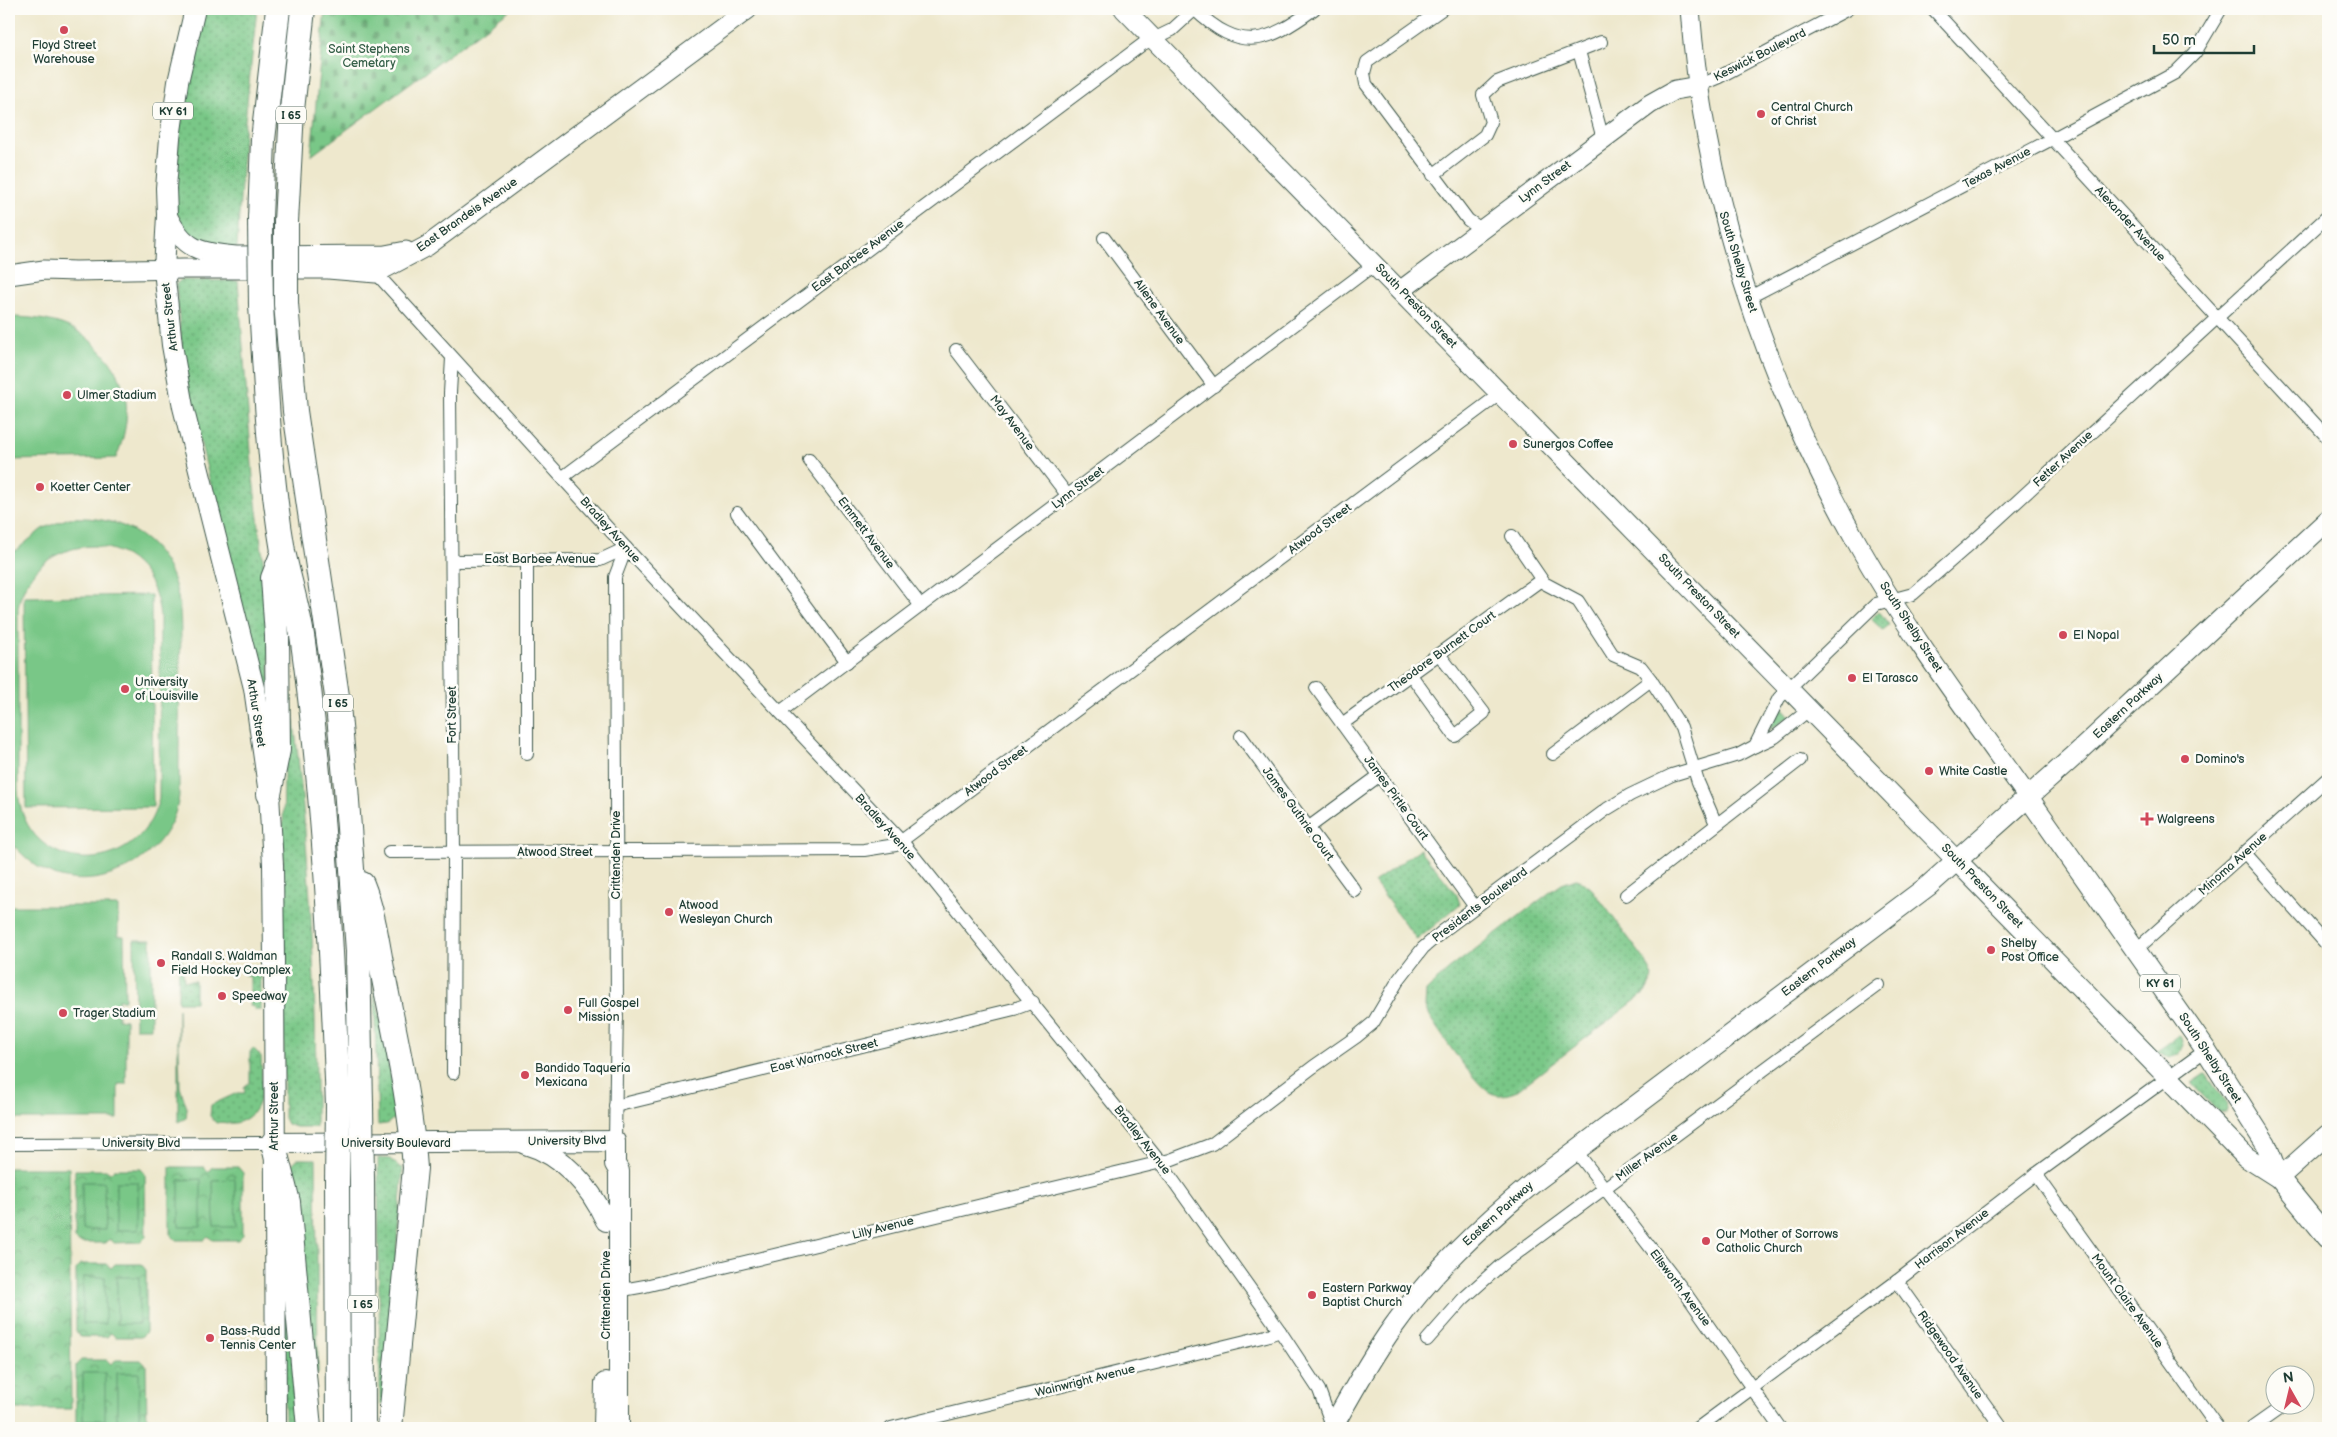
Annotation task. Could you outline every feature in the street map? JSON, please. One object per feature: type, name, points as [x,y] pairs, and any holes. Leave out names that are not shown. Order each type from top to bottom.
[{"type":"highway","name":"I 65","points":[[278,9],[264,140],[260,219],[260,305],[265,394],[284,551],[303,638],[316,744],[332,954],[338,1105],[338,1428]]},
{"type":"highway","name":"I 65","points":[[302,9],[292,110],[286,222],[286,303],[295,411],[337,696],[358,951],[362,1105],[363,1428]]},
{"type":"highway","points":[[269,794],[278,750],[277,636],[273,578],[284,551]]},
{"type":"highway","points":[[350,853],[365,891],[375,928],[414,1143],[415,1168],[390,1428]]},
{"type":"highway","points":[[273,1143],[288,1202],[309,1428]]},
{"type":"main road","name":"Arthur Street","points":[[195,9],[173,111],[166,188],[167,215],[164,270],[172,345],[183,407],[254,688],[269,794],[274,922],[273,1143],[276,1428]]},
{"type":"main road","name":"East Brandeis Avenue","points":[[376,273],[427,246],[748,9]]},
{"type":"main road","name":"South Preston Street","points":[[1124,9],[1502,393],[2246,1157],[2279,1178]]},
{"type":"main road","name":"South Shelby Street","points":[[1690,9],[1694,61],[1717,190],[1748,298],[1781,384],[1815,463],[1856,540],[1892,600],[1950,688],[2206,1050],[2266,1144],[2279,1178]]},
{"type":"main road","name":"Lynn Street","points":[[1400,291],[1650,104],[1675,90],[1698,86]]},
{"type":"main road","name":"KY 61","points":[[167,215],[176,235],[192,247],[214,254],[236,256],[385,255],[427,246]]},
{"type":"main road","points":[[9,275],[44,270],[328,269],[376,273]]},
{"type":"main road","points":[[9,285],[76,271]]},
{"type":"main road","name":"Eastern Parkway","points":[[1332,1428],[1376,1351],[1404,1312],[1432,1278],[1498,1212],[1928,886],[2028,797],[2328,520]]},
{"type":"main road","points":[[2279,1178],[2328,1134]]},
{"type":"main road","name":"University Blvd","points":[[519,1142],[615,1141]]},
{"type":"main road","name":"Crittenden Drive","points":[[604,1428],[619,1171],[615,1164],[615,1141]]},
{"type":"main road","points":[[519,1142],[542,1150],[579,1178],[591,1192],[606,1221]]},
{"type":"main road","name":"University Boulevard","points":[[273,1143],[519,1142]]},
{"type":"main road","name":"Crittenden Drive","points":[[615,1164],[608,1171],[606,1221],[613,1292],[619,1428]]},
{"type":"main road","name":"KY 61","points":[[2279,1178],[2328,1238]]},
{"type":"street","name":"East Barbee Avenue","points":[[563,477],[1143,44],[1172,30],[1195,9]]},
{"type":"street","points":[[1195,9],[1221,31],[1245,38],[1256,38],[1282,31],[1314,9]]},
{"type":"street","points":[[1442,9],[1367,62],[1364,73],[1366,84],[1432,175],[1468,220],[1481,229]]},
{"type":"street","name":"Keswick Boulevard","points":[[1698,86],[1848,9]]},
{"type":"street","name":"Alexander Avenue","points":[[1933,9],[2328,438]]},
{"type":"street","name":"Texas Avenue","points":[[1748,298],[2175,73],[2195,53],[2222,9]]},
{"type":"street","points":[[1432,175],[1485,134],[1491,122],[1483,96],[1488,88],[1496,82],[1602,42]]},
{"type":"street","points":[[1578,51],[1603,139]]},
{"type":"street","name":"Fetter Avenue","points":[[1790,689],[1876,604],[1913,594],[1986,531],[2328,216]]},
{"type":"street","name":"Allene Avenue","points":[[1104,238],[1214,386]]},
{"type":"street","name":"Lynn Street","points":[[780,712],[1375,264]]},
{"type":"street","name":"Bradley Avenue","points":[[376,273],[626,548],[901,842],[1033,1002],[1160,1162],[1280,1331],[1319,1390],[1332,1428]]},
{"type":"street","name":"May Avenue","points":[[956,350],[1068,496]]},
{"type":"street","name":"Fort Street","points":[[452,358],[450,393],[454,851],[452,1073]]},
{"type":"street","name":"Atwood Street","points":[[389,852],[864,850],[896,845],[1502,393]]},
{"type":"street","name":"Emmett Avenue","points":[[809,460],[921,606]]},
{"type":"street","points":[[737,514],[847,662]]},
{"type":"street","points":[[1512,536],[1544,583],[1578,601],[1613,655],[1641,667],[1651,680],[1681,727],[1694,768],[1716,824]]},
{"type":"street","name":"East Barbee Avenue","points":[[452,561],[600,560],[626,548]]},
{"type":"street","name":"Crittenden Drive","points":[[615,1141],[615,577],[626,548]]},
{"type":"street","points":[[527,560],[527,754]]},
{"type":"street","name":"Theodore Burnett Court","points":[[1342,724],[1541,580]]},
{"type":"street","points":[[1411,675],[1455,736],[1484,712],[1439,654]]},
{"type":"street","points":[[1553,754],[1651,680]]},
{"type":"street","name":"James Pirtle Court","points":[[1316,688],[1475,907]]},
{"type":"street","points":[[1755,746],[1779,698],[1790,689]]},
{"type":"street","name":"Presidents Boulevard","points":[[1160,1162],[1212,1144],[1313,1067],[1356,1037],[1373,1023],[1399,979],[1423,948],[1475,907],[1622,800],[1655,782],[1738,755],[1775,736],[1810,709]]},
{"type":"street","name":"James Guthrie Court","points":[[1241,736],[1355,891]]},
{"type":"street","points":[[1626,895],[1800,760]]},
{"type":"street","points":[[1308,828],[1380,775]]},
{"type":"street","name":"Minoma Avenue","points":[[2137,950],[2328,778]]},
{"type":"street","points":[[2245,853],[2328,946]]},
{"type":"street","name":"Miller Avenue","points":[[1427,1340],[1463,1299],[1501,1265],[1878,985]]},
{"type":"street","name":"East Warnock Street","points":[[615,1106],[1014,1009],[1033,1002]]},
{"type":"street","name":"Harrison Avenue","points":[[1698,1428],[1897,1281],[2036,1174],[2206,1050]]},
{"type":"street","name":"University Blvd","points":[[9,1144],[273,1143]]},
{"type":"street","name":"Ellsworth Avenue","points":[[1576,1151],[1684,1291],[1780,1428]]},
{"type":"street","name":"Lilly Avenue","points":[[613,1292],[1160,1162]]},
{"type":"street","name":"Mount Claire Avenue","points":[[2036,1174],[2218,1428]]},
{"type":"street","name":"Ridgewood Avenue","points":[[1897,1281],[2002,1428]]},
{"type":"street","name":"Wainwright Avenue","points":[[890,1428],[1280,1331]]},
{"type":"street","points":[[2252,1428],[2272,1414]]},
{"type":"green space","points":[[201,9],[257,9],[245,121],[237,248],[207,244],[186,232],[173,206],[182,96]]},
{"type":"green space","name":"Saint Stephens Cemetary","points":[[325,9],[511,9],[311,156]]},
{"type":"green space","points":[[181,280],[238,281],[253,478],[267,591],[272,740],[184,373],[176,284]]},
{"type":"green space","name":"Ulmer Stadium","points":[[9,317],[39,319],[69,327],[89,339],[110,361],[123,387],[127,414],[116,458],[9,460]]},
{"type":"green space","points":[[69,518],[89,518],[108,521],[140,535],[164,561],[172,577],[180,607],[179,796],[174,817],[163,836],[149,852],[131,866],[112,875],[90,879],[68,879],[42,870],[14,846],[14,860],[9,860],[9,540],[13,540],[14,552],[42,529]],"holes":[[[80,547],[108,548],[131,559],[140,568],[154,589],[158,602],[160,616],[159,798],[148,825],[130,844],[107,855],[83,858],[60,853],[39,840],[25,819],[18,790],[18,608],[27,582],[44,563],[55,556]]]},
{"type":"green space","points":[[151,595],[153,807],[26,808],[24,597]]},
{"type":"green space","points":[[1879,611],[1889,625],[1883,630],[1871,619]]},
{"type":"green space","points":[[286,661],[300,777],[310,893],[315,1010],[316,1127],[296,1127],[287,1124],[284,1118],[283,831]]},
{"type":"green space","points":[[1780,705],[1790,716],[1769,730]]},
{"type":"green space","points":[[1420,849],[1457,895],[1460,904],[1417,940],[1374,882]]},
{"type":"green space","points":[[1576,879],[1581,880],[1592,889],[1645,960],[1653,977],[1645,993],[1515,1092],[1502,1095],[1492,1094],[1466,1068],[1429,1016],[1425,1007],[1426,991],[1448,970],[1549,893],[1562,884]]},
{"type":"green space","name":"Trager Stadium","points":[[9,906],[118,906],[118,936],[124,936],[125,1000],[118,1000],[118,1019],[126,1020],[126,1084],[118,1084],[118,1119],[9,1119]]},
{"type":"green space","name":"Trager Stadium","points":[[134,940],[151,940],[151,1028],[135,1028]]},
{"type":"green space","points":[[179,950],[181,950],[184,981],[195,981],[195,1002],[178,1002]]},
{"type":"green space","points":[[255,966],[261,969],[261,1010],[255,1010],[254,1007],[250,1006],[250,976],[245,976],[244,967]]},
{"type":"green space","points":[[374,987],[398,1113],[395,1121],[393,1119],[387,1124],[378,1125]]},
{"type":"green space","points":[[178,1009],[180,1087],[187,1108],[186,1118],[178,1122]]},
{"type":"green space","points":[[2180,1035],[2183,1045],[2178,1055],[2169,1058],[2157,1051]]},
{"type":"green space","points":[[253,1048],[261,1056],[262,1084],[258,1103],[248,1117],[239,1122],[216,1123],[210,1116],[211,1105],[237,1093],[245,1093],[244,1087],[250,1082],[250,1052]]},
{"type":"green space","points":[[2206,1073],[2228,1105],[2226,1113],[2218,1112],[2191,1083]]},
{"type":"green space","points":[[378,1158],[390,1159],[401,1168],[403,1167],[384,1404],[380,1404]]},
{"type":"green space","points":[[297,1159],[316,1159],[318,1373],[314,1373],[289,1167]]},
{"type":"green space","points":[[170,1167],[204,1167],[208,1172],[212,1167],[238,1167],[243,1173],[243,1235],[238,1240],[212,1240],[208,1236],[204,1240],[176,1240],[170,1234]]},
{"type":"green space","points":[[9,1168],[69,1168],[71,1409],[9,1409]]},
{"type":"green space","points":[[114,1169],[141,1169],[145,1174],[146,1237],[141,1242],[114,1243],[110,1239],[106,1243],[80,1243],[75,1239],[75,1170],[106,1170],[110,1173]]},
{"type":"green space","points":[[201,1179],[201,1227],[179,1227],[179,1180]]},
{"type":"green space","points":[[235,1179],[236,1227],[214,1227],[213,1180]]},
{"type":"green space","points":[[82,1182],[104,1182],[105,1230],[82,1230]]},
{"type":"green space","points":[[116,1182],[138,1182],[138,1230],[116,1230]]},
{"type":"green space","points":[[280,1222],[303,1428],[285,1428]]},
{"type":"green space","points":[[80,1264],[106,1264],[111,1268],[115,1264],[141,1264],[146,1270],[146,1332],[141,1337],[115,1337],[111,1333],[107,1337],[80,1337],[76,1332],[76,1270]]},
{"type":"green space","points":[[83,1277],[105,1277],[105,1324],[83,1324]]},
{"type":"green space","points":[[117,1277],[139,1277],[139,1324],[117,1324]]},
{"type":"green space","points":[[81,1360],[107,1360],[111,1364],[116,1360],[141,1360],[146,1365],[147,1428],[76,1428],[76,1365]]},
{"type":"green space","points":[[83,1373],[105,1373],[105,1420],[83,1420]]},
{"type":"green space","points":[[117,1373],[139,1373],[139,1420],[117,1420]]},
{"type":"place","name":"Floyd Street Warehouse","points":[[64,30]]},
{"type":"place","name":"Central Church of Christ","points":[[1761,114]]},
{"type":"place","name":"Ulmer Stadium","points":[[67,395]]},
{"type":"place","name":"Sunergos Coffee","points":[[1513,444]]},
{"type":"place","name":"Koetter Center","points":[[40,487]]},
{"type":"place","name":"El Nopal","points":[[2063,635]]},
{"type":"place","name":"El Tarasco","points":[[1852,678]]},
{"type":"place","name":"University of Louisville","points":[[125,689]]},
{"type":"place","name":"Domino's","points":[[2185,759]]},
{"type":"place","name":"White Castle","points":[[1929,771]]},
{"type":"place","name":"Walgreens","points":[[2147,819]]},
{"type":"place","name":"Atwood Wesleyan Church","points":[[669,912]]},
{"type":"place","name":"Shelby Post Office","points":[[1991,950]]},
{"type":"place","name":"Randall S. Waldman Field Hockey Complex","points":[[161,963]]},
{"type":"place","name":"Speedway","points":[[222,996]]},
{"type":"place","name":"Full Gospel Mission","points":[[568,1010]]},
{"type":"place","name":"Trager Stadium","points":[[63,1013]]},
{"type":"place","name":"Bandido Taqueria Mexicana","points":[[525,1075]]},
{"type":"place","name":"Our Mother of Sorrows Catholic Church","points":[[1706,1241]]},
{"type":"place","name":"Eastern Parkway Baptist Church","points":[[1312,1295]]},
{"type":"place","name":"Bass-Rudd Tennis Center","points":[[210,1338]]}]
